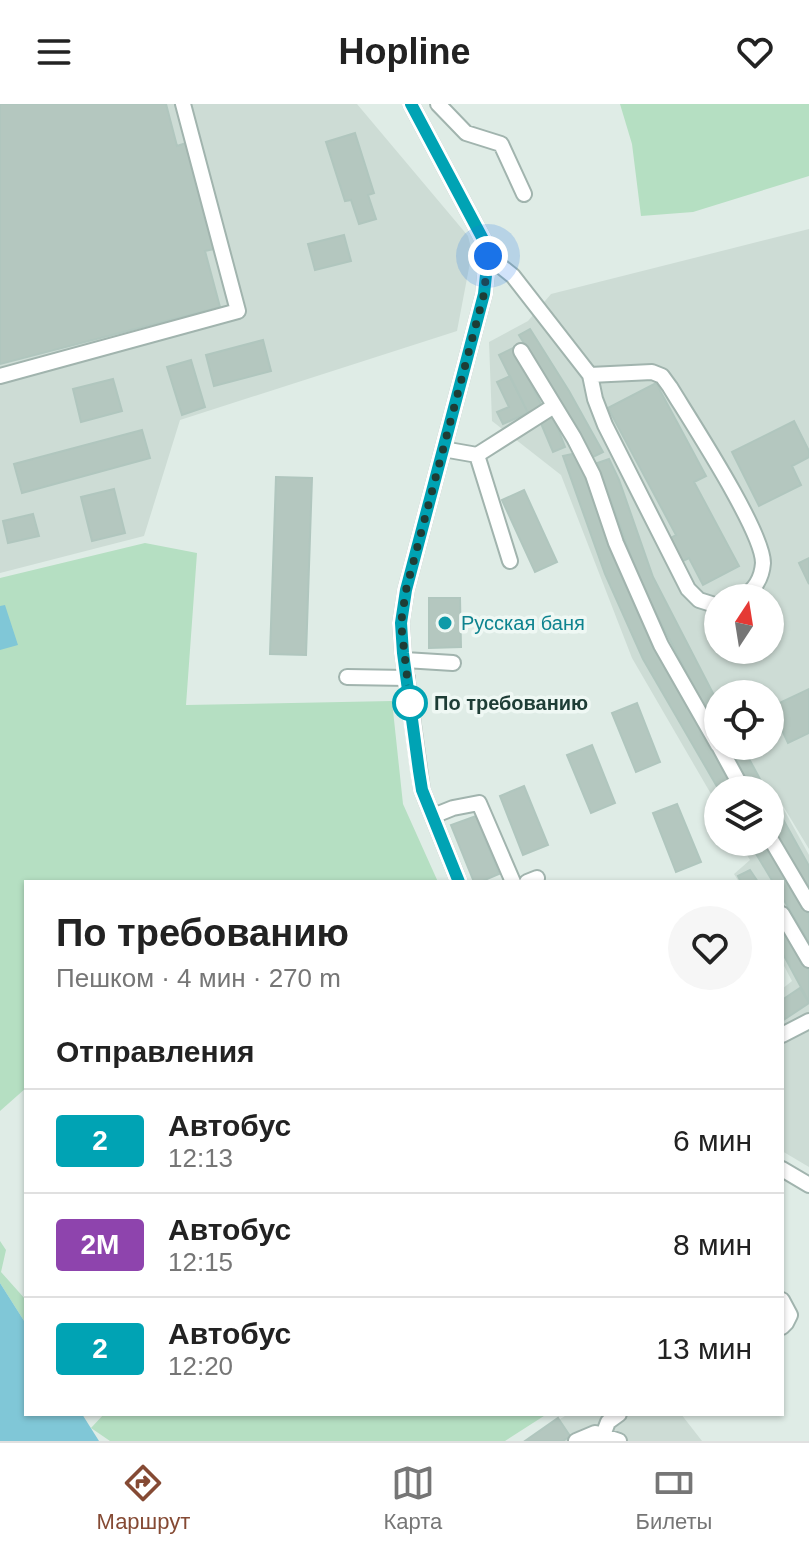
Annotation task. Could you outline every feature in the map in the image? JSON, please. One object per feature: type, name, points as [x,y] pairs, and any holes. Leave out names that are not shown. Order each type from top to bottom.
[{"type":"street","points":[[0,376],[238,311],[183,104]]},
{"type":"street","points":[[411,104],[479,229],[488,256],[484,294],[406,590],[401,623],[420,777],[458,880]]},
{"type":"street","points":[[438,104],[466,133],[501,144],[524,194]]},
{"type":"street","points":[[488,256],[513,276],[590,375],[605,425],[688,589],[704,602]]},
{"type":"street","points":[[521,351],[593,475],[616,543],[661,645],[704,720]]},
{"type":"street","points":[[590,375],[652,372],[662,376],[755,533],[763,562],[755,584]]},
{"type":"street","points":[[443,449],[477,455],[554,406]]},
{"type":"street","points":[[477,455],[510,561]]},
{"type":"street","points":[[405,660],[453,663]]},
{"type":"street","points":[[347,677],[407,678]]},
{"type":"street","points":[[433,816],[479,803],[512,880]]},
{"type":"street","points":[[781,856],[809,904]]},
{"type":"street","points":[[784,917],[809,960]]},
{"type":"street","points":[[784,1034],[809,1021]]},
{"type":"street","points":[[784,1170],[809,1185]]},
{"type":"street","points":[[784,1304],[790,1315],[784,1324]]},
{"type":"street","points":[[603,1435],[608,1422],[616,1416]]},
{"type":"street","points":[[576,1441],[595,1433],[619,1441]]},
{"type":"shaded area","points":[[0,104],[357,104],[468,236],[472,252],[457,331],[180,420],[144,536],[0,573]]},
{"type":"shaded area","points":[[809,229],[809,849],[784,808],[784,776],[704,776],[704,782],[632,658],[561,475],[492,421],[489,342],[528,321],[551,294]]},
{"type":"shaded area","points":[[784,810],[809,855],[809,1167],[784,1152],[784,987],[792,981],[784,966],[784,880],[738,880],[734,874],[750,860],[748,856],[784,856]]},
{"type":"shaded area","points":[[565,1416],[683,1416],[702,1441],[526,1441]]},
{"type":"green space","points":[[620,104],[809,104],[809,176],[693,212],[641,216],[632,144]]},
{"type":"green space","points":[[145,543],[197,553],[186,705],[392,701],[403,804],[437,880],[24,880],[24,1090],[0,1111],[0,578]]},
{"type":"green space","points":[[0,1241],[6,1250],[1,1272],[24,1298],[24,1321],[0,1283]]},
{"type":"green space","points":[[102,1416],[544,1416],[505,1441],[110,1441],[91,1428]]},
{"type":"water","points":[[5,605],[18,645],[0,650],[0,606]]},
{"type":"water","points":[[0,1283],[24,1321],[24,1416],[83,1416],[99,1441],[0,1441]]},
{"type":"building","points":[[0,104],[166,104],[177,146],[186,143],[214,249],[205,251],[220,307],[0,364]]},
{"type":"building","points":[[355,133],[374,193],[368,195],[376,219],[359,224],[351,200],[345,201],[326,142]]},
{"type":"building","points":[[344,235],[351,261],[315,270],[308,244]]},
{"type":"building","points":[[530,329],[603,452],[591,458],[519,335]]},
{"type":"building","points":[[263,340],[271,371],[214,386],[206,355]]},
{"type":"building","points":[[513,348],[542,406],[528,413],[499,355]]},
{"type":"building","points":[[191,360],[205,407],[182,415],[167,367]]},
{"type":"building","points":[[510,376],[528,413],[503,424],[497,412],[509,407],[497,382]]},
{"type":"building","points":[[113,379],[122,411],[81,422],[73,389]]},
{"type":"building","points":[[656,383],[706,476],[694,482],[739,566],[703,585],[689,558],[681,562],[669,539],[676,535],[608,408]]},
{"type":"building","points":[[553,416],[565,447],[553,452],[540,421]]},
{"type":"building","points":[[794,421],[809,451],[809,457],[792,466],[801,485],[759,506],[732,452]]},
{"type":"building","points":[[142,430],[150,458],[22,493],[14,464]]},
{"type":"building","points":[[577,453],[619,568],[656,650],[704,735],[704,760],[718,760],[727,776],[711,776],[643,659],[605,574],[563,456]]},
{"type":"building","points":[[609,459],[619,480],[653,577],[706,680],[704,706],[642,586],[597,463]]},
{"type":"building","points":[[276,477],[312,478],[306,655],[270,654]]},
{"type":"building","points":[[114,489],[125,533],[92,541],[81,497]]},
{"type":"building","points":[[524,490],[557,562],[535,572],[502,500]]},
{"type":"building","points":[[33,514],[39,536],[8,543],[3,521]]},
{"type":"building","points":[[809,558],[809,584],[799,563]]},
{"type":"building","name":"Русская баня","points":[[429,598],[460,598],[461,647],[429,648]]},
{"type":"building","points":[[809,689],[809,733],[788,743],[784,735],[784,701]]},
{"type":"building","points":[[637,703],[660,762],[636,772],[612,713]]},
{"type":"building","points":[[592,745],[615,803],[591,813],[567,755]]},
{"type":"building","points":[[733,760],[750,760],[758,776],[742,776]]},
{"type":"building","points":[[524,786],[548,845],[523,855],[500,796]]},
{"type":"building","points":[[677,804],[701,862],[676,872],[653,813]]},
{"type":"building","points":[[476,816],[499,874],[485,880],[473,880],[451,825]]},
{"type":"building","points":[[784,821],[809,866],[809,892],[784,849]]},
{"type":"building","points":[[757,856],[773,856],[809,915],[809,942],[784,900],[784,880],[772,880]]},
{"type":"building","points":[[750,870],[757,880],[740,880],[738,876]]},
{"type":"building","points":[[784,926],[809,969],[809,1002],[784,956]]},
{"type":"building","points":[[800,988],[809,1003],[784,1020],[784,999]]},
{"type":"building","points":[[558,1418],[570,1436],[563,1441],[525,1441]]},
{"type":"bus line","name":"2","points":[[411,104],[479,229],[488,256],[484,294],[406,590],[401,623],[422,790],[458,880]]},
{"type":"place","name":"Русская баня","points":[[445,623]]},
{"type":"place","name":"По требованию","points":[[410,703]]},
{"type":"route","points":[[410,703],[401,623],[406,590],[484,294],[488,256]]}]
